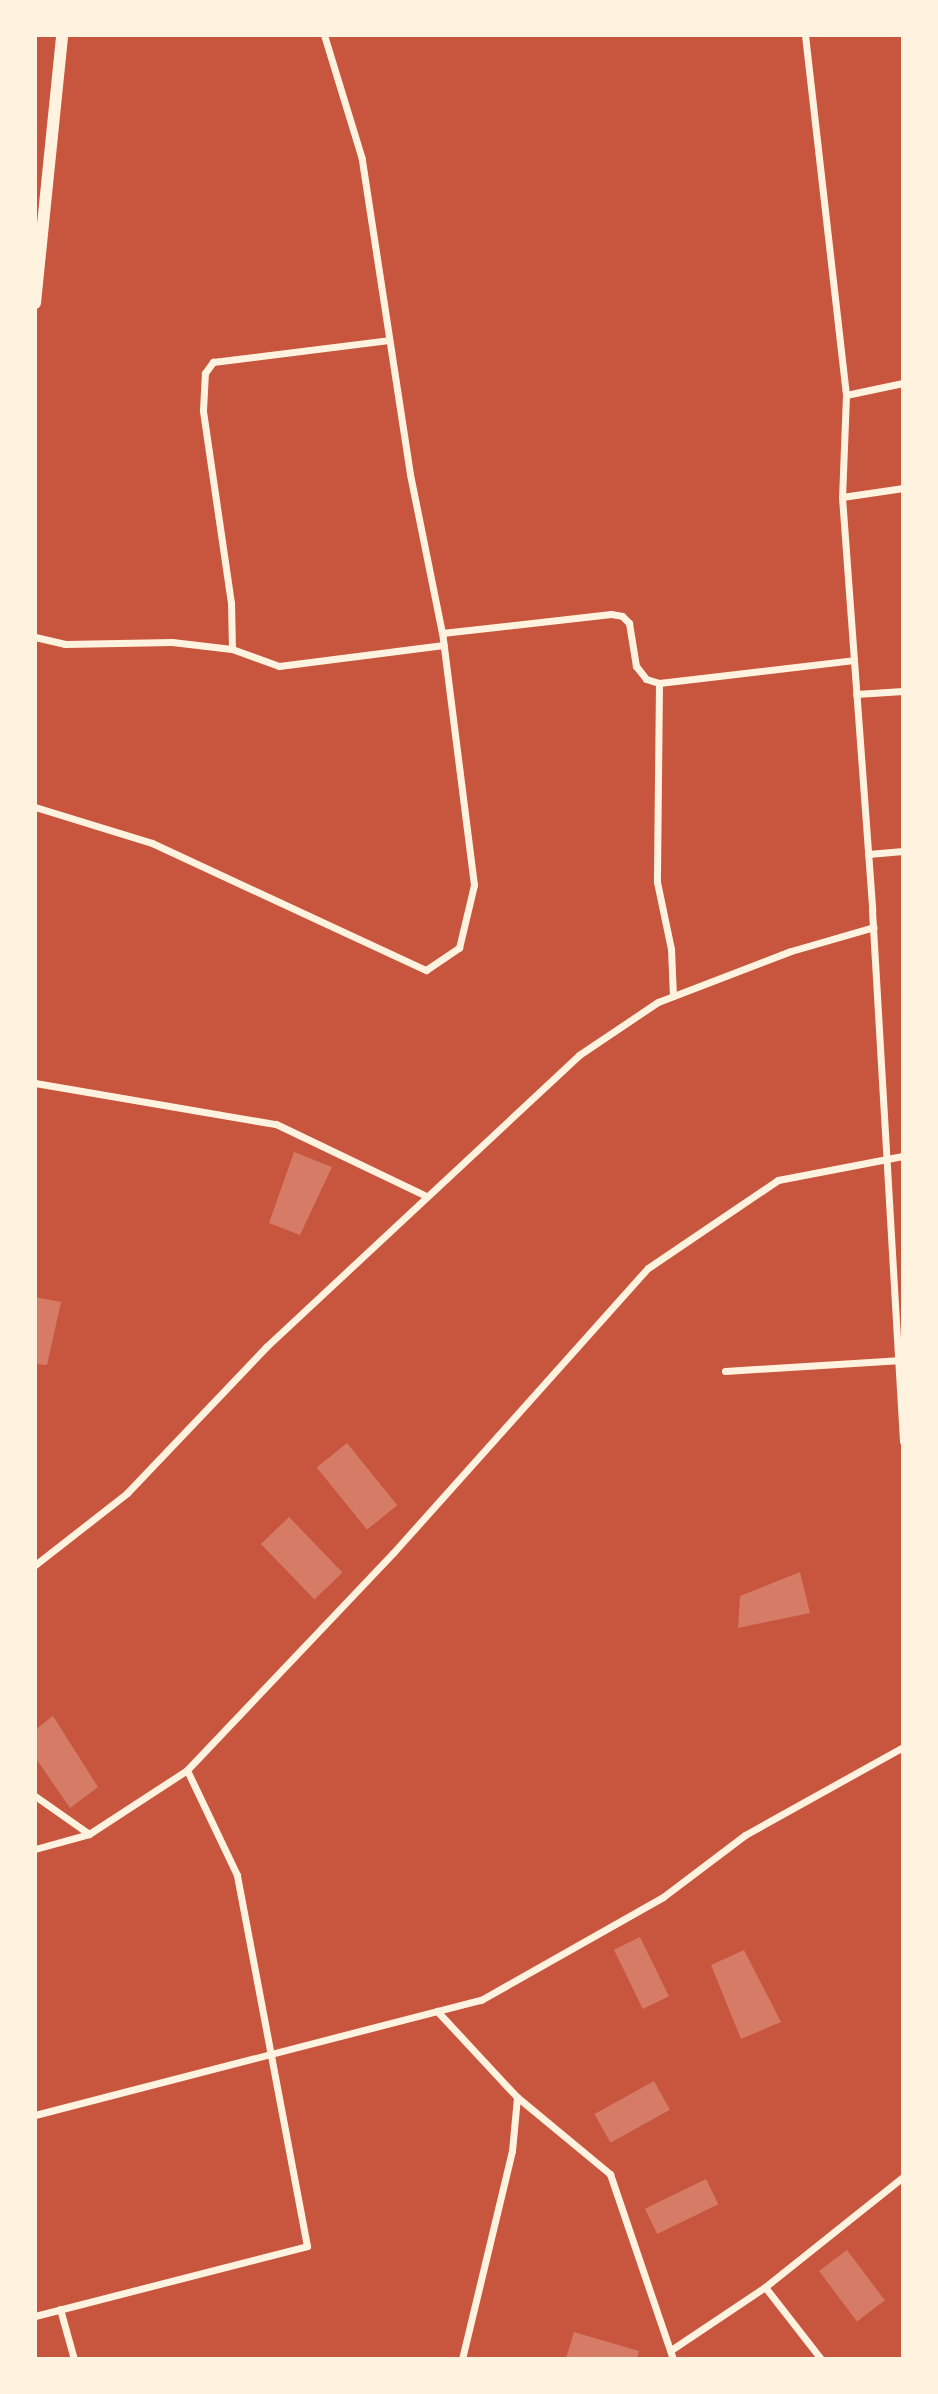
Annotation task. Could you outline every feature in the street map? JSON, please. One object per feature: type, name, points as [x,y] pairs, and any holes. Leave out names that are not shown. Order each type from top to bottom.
[{"type":"street","points":[[35,303],[62,35]]},
{"type":"street","points":[[35,807],[152,843],[426,970],[459,948],[474,885],[444,645],[410,474],[362,159],[324,35]]},
{"type":"street","points":[[805,35],[846,396],[842,496],[874,927],[901,1360],[903,1441]]},
{"type":"street","points":[[232,649],[231,603],[203,411],[205,373],[213,362],[389,340]]},
{"type":"street","points":[[846,396],[903,383]]},
{"type":"street","points":[[842,496],[903,488]]},
{"type":"street","points":[[442,632],[611,614],[622,616],[629,624],[636,666],[646,679],[659,683],[854,660]]},
{"type":"street","points":[[35,637],[65,644],[172,642],[232,649],[279,666],[444,645]]},
{"type":"street","points":[[659,683],[657,882],[671,949],[673,996]]},
{"type":"street","points":[[856,694],[903,691]]},
{"type":"street","points":[[868,854],[903,852]]},
{"type":"street","points":[[35,1565],[127,1493],[266,1346],[424,1195],[579,1055],[673,996],[791,951],[874,927]]},
{"type":"street","points":[[35,1083],[276,1124],[424,1195]]},
{"type":"street","points":[[35,1849],[89,1834],[187,1770],[393,1553],[648,1268],[778,1180],[903,1156]]},
{"type":"street","points":[[725,1371],[901,1360]]},
{"type":"street","points":[[35,2115],[271,2051],[481,2000],[663,1897],[745,1835],[903,1748]]},
{"type":"street","points":[[35,2316],[307,2246],[237,1875],[187,1770]]},
{"type":"street","points":[[35,1796],[89,1834]]},
{"type":"street","points":[[437,2011],[517,2097],[610,2174],[673,2359]]},
{"type":"street","points":[[463,2359],[512,2151],[517,2097]]},
{"type":"street","points":[[671,2350],[765,2287],[903,2177]]},
{"type":"street","points":[[765,2287],[821,2359]]},
{"type":"street","points":[[60,2309],[74,2359]]},
{"type":"building","points":[[294,1152],[332,1167],[300,1235],[269,1223]]},
{"type":"building","points":[[35,1297],[61,1302],[47,1365],[35,1364]]},
{"type":"building","points":[[347,1443],[397,1505],[367,1530],[317,1468]]},
{"type":"building","points":[[289,1517],[342,1572],[314,1599],[261,1544]]},
{"type":"building","points":[[800,1572],[810,1613],[738,1628],[740,1596]]},
{"type":"building","points":[[53,1716],[98,1787],[70,1808],[35,1757],[35,1730]]},
{"type":"building","points":[[640,1937],[669,1996],[643,2009],[614,1950]]},
{"type":"building","points":[[744,1950],[781,2022],[741,2039],[711,1965]]},
{"type":"building","points":[[654,2081],[670,2110],[611,2143],[595,2114]]},
{"type":"building","points":[[706,2179],[718,2204],[657,2234],[645,2209]]},
{"type":"building","points":[[847,2250],[885,2300],[857,2321],[819,2271]]},
{"type":"building","points":[[574,2332],[639,2351],[637,2359],[566,2358]]}]
